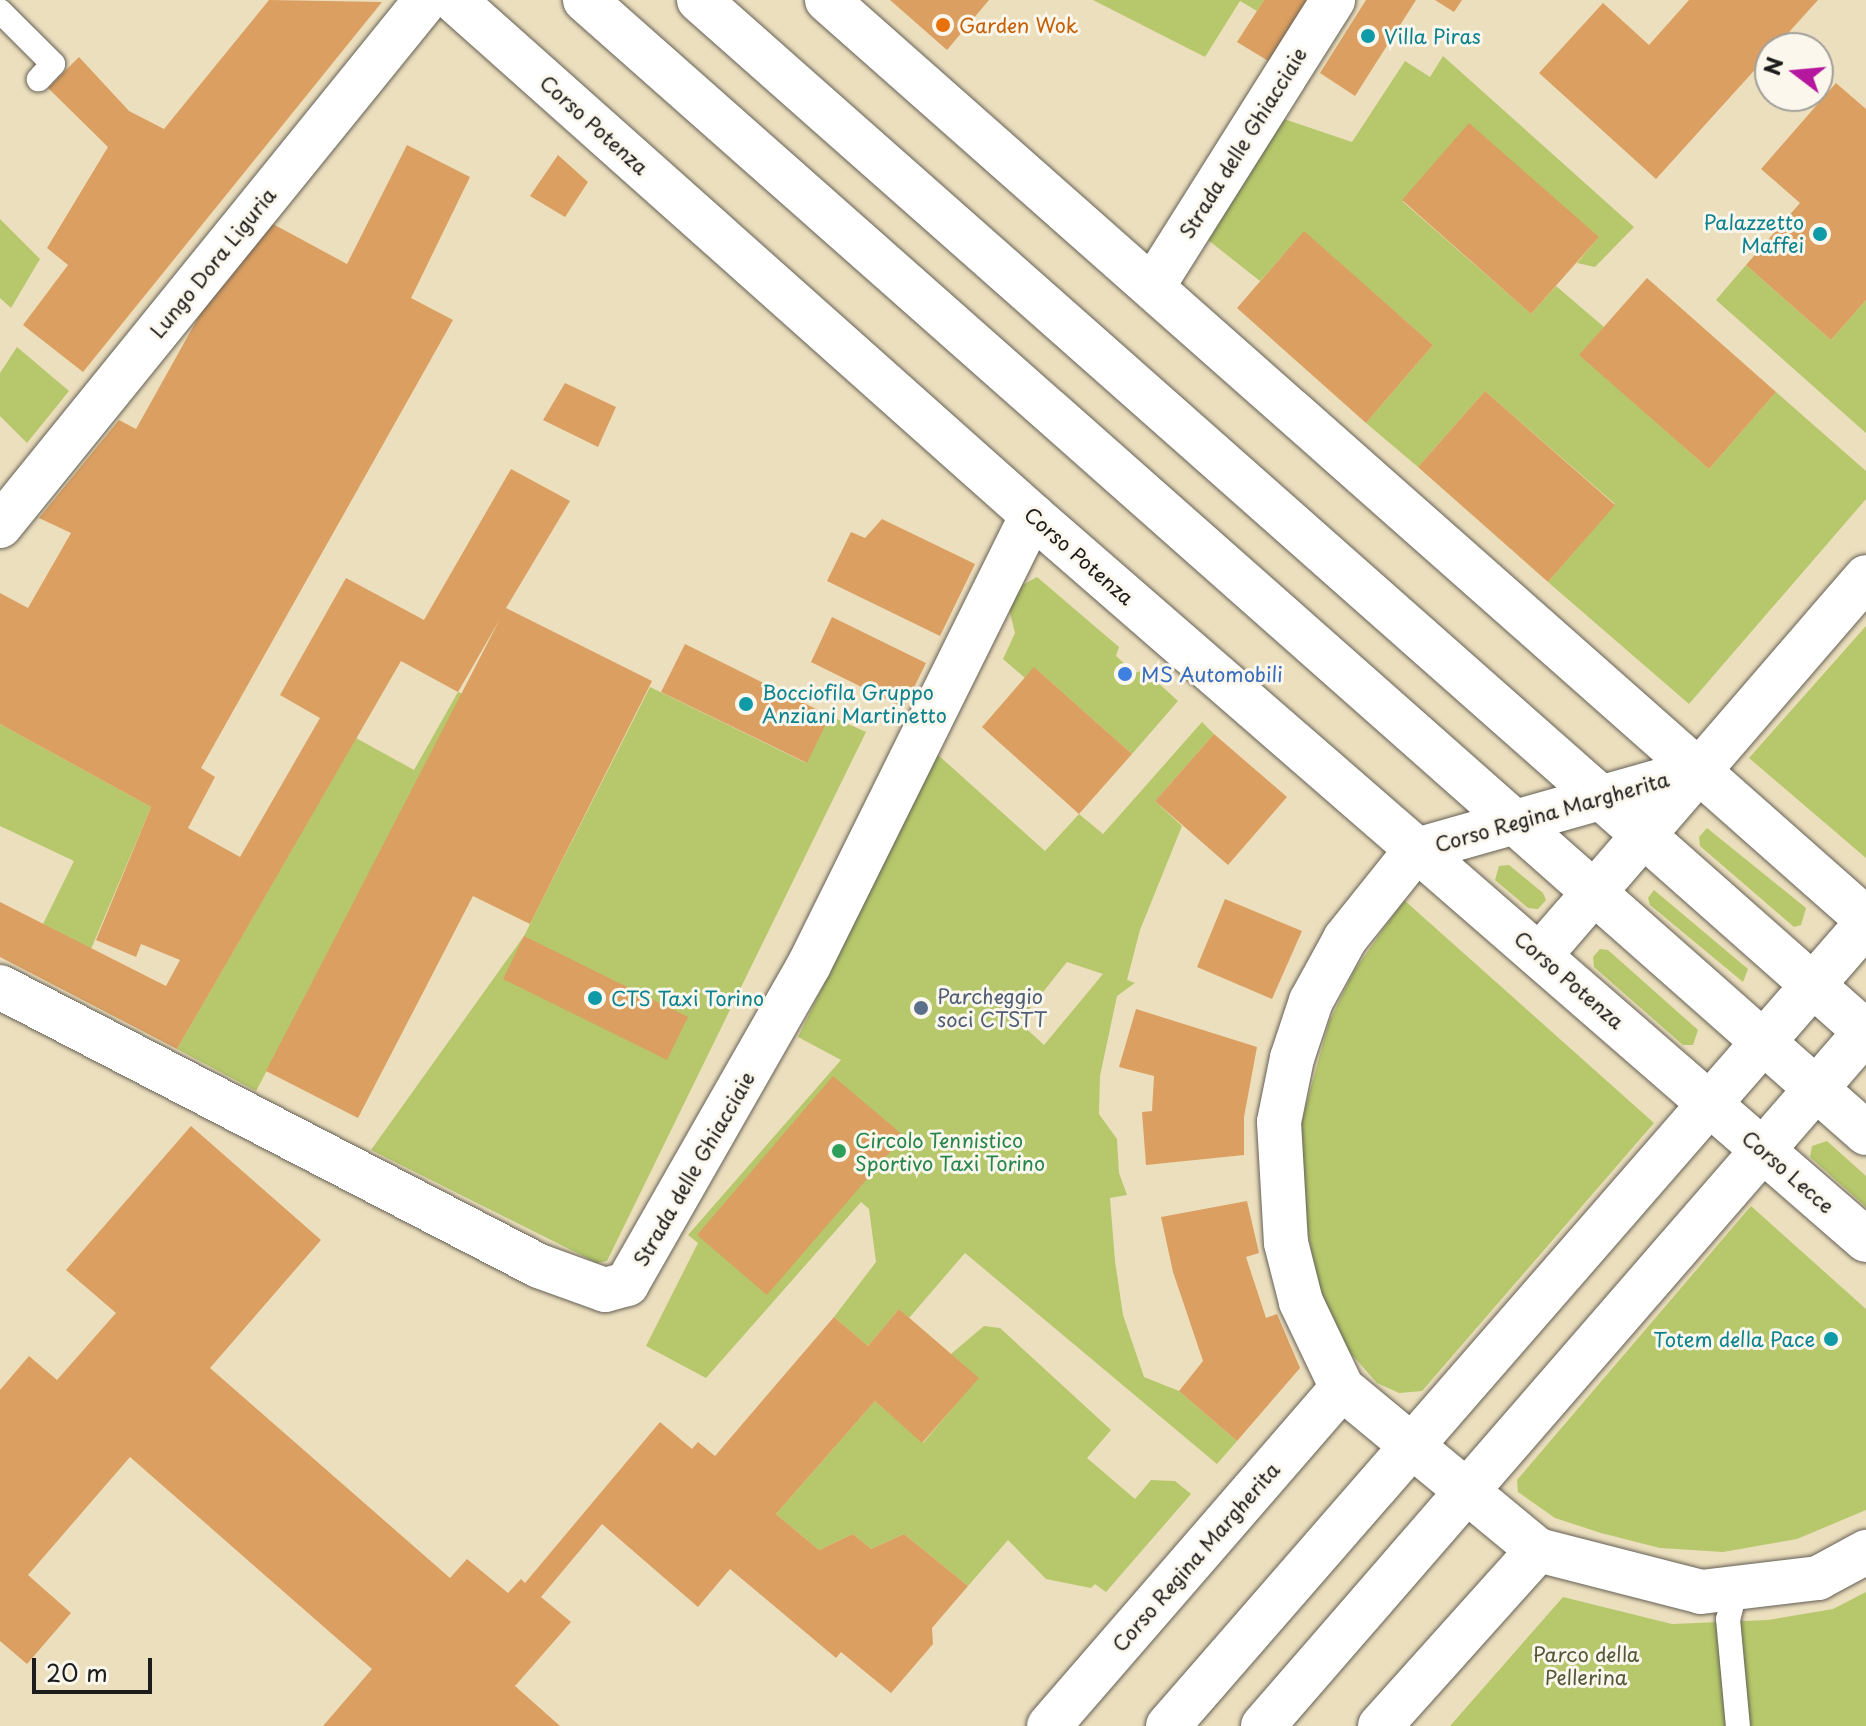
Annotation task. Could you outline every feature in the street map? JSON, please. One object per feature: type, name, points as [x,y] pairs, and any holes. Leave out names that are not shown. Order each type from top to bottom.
[{"type":"street","name":"Lungo Dora Liguria","points":[[5,509],[426,0]]},
{"type":"street","name":"Corso Potenza","points":[[454,0],[1032,515],[1710,1105]]},
{"type":"street","points":[[585,0],[1866,1133]]},
{"type":"street","points":[[699,0],[1866,1031],[1263,1726]]},
{"type":"street","points":[[827,0],[1866,921],[1710,1105],[1168,1726]]},
{"type":"street","name":"Strada delle Ghiacciaie","points":[[1153,286],[1333,0]]},
{"type":"street","name":"Strada delle Ghiacciaie","points":[[0,987],[539,1266],[605,1290],[627,1284],[809,965],[1032,515]]},
{"type":"street","name":"Corso Regina Margherita","points":[[1540,955],[1866,577]]},
{"type":"street","name":"Corso Regina Margherita","points":[[1699,770],[1607,799],[1513,821],[1416,850],[1345,939],[1311,1001],[1292,1058],[1279,1122],[1286,1243],[1301,1302],[1342,1388],[1538,1550],[1701,1592],[1818,1578],[1866,1552]]},
{"type":"street","name":"Corso Lecce","points":[[1710,1105],[1866,1240]]},
{"type":"street","name":"Corso Regina Margherita","points":[[1049,1726],[1342,1388]]},
{"type":"street","points":[[1380,1726],[1538,1550]]},
{"type":"lane","points":[[0,11],[53,64],[39,79]]},
{"type":"lane","points":[[1736,1588],[1728,1619],[1738,1726]]},
{"type":"green space","points":[[1093,0],[1264,0],[1257,11],[1240,1],[1205,57]]},
{"type":"green space","points":[[1443,56],[1634,227],[1595,267],[1577,263],[1598,238],[1402,201],[1531,314],[1556,286],[1604,327],[1580,355],[1709,469],[1776,392],[1866,471],[1866,499],[1689,704],[1548,582],[1615,504],[1485,391],[1418,467],[1366,423],[1433,345],[1304,232],[1260,281],[1208,240],[1284,119],[1352,142],[1405,61],[1430,77]]},
{"type":"green space","points":[[0,219],[40,259],[11,308],[0,298]]},
{"type":"green space","points":[[1746,265],[1831,340],[1866,300],[1866,433],[1716,300]]},
{"type":"green space","points":[[17,347],[69,391],[27,443],[0,416],[0,373]]},
{"type":"green space","points":[[1037,577],[1119,647],[1116,656],[1135,673],[1144,670],[1178,701],[1132,754],[1035,668],[1025,678],[1003,659],[1015,633],[1009,609],[1019,587]]},
{"type":"green space","points":[[1866,626],[1866,858],[1749,758]]},
{"type":"green space","points":[[650,687],[806,763],[830,716],[866,732],[607,1261],[597,1263],[371,1150],[524,936]]},
{"type":"green space","points":[[458,692],[463,694],[384,851],[256,1091],[177,1049],[356,738],[414,770]]},
{"type":"green space","points":[[1202,722],[1214,734],[1155,801],[1182,826],[1140,930],[1127,980],[1135,983],[1117,996],[1100,1076],[1099,1114],[1117,1139],[1119,1173],[1127,1195],[1110,1198],[1123,1315],[1144,1377],[1179,1391],[1237,1441],[1217,1464],[965,1253],[909,1318],[899,1309],[868,1346],[834,1317],[876,1262],[869,1209],[861,1202],[706,1378],[646,1346],[698,1243],[688,1235],[841,1060],[798,1037],[937,754],[1045,851],[1079,814],[1103,834]],"holes":[[[1067,962],[1103,974],[1044,1045],[1019,1022]]]},
{"type":"green space","points":[[0,724],[151,807],[91,949],[43,924],[74,861],[0,826]]},
{"type":"green space","points":[[1707,828],[1806,908],[1801,925],[1794,927],[1700,846],[1699,837]]},
{"type":"green space","points":[[1509,865],[1543,893],[1546,900],[1538,909],[1528,908],[1495,880],[1499,866]]},
{"type":"green space","points":[[1654,890],[1748,969],[1743,982],[1650,905],[1648,898]]},
{"type":"green space","points":[[1404,900],[1654,1123],[1422,1391],[1399,1393],[1377,1383],[1346,1348],[1317,1282],[1301,1192],[1299,1131],[1329,1022],[1354,971]]},
{"type":"green space","points":[[1600,949],[1608,950],[1698,1030],[1693,1045],[1683,1045],[1594,967],[1593,957]]},
{"type":"green space","points":[[1827,1141],[1866,1176],[1866,1207],[1810,1157],[1812,1146]]},
{"type":"green space","points":[[1751,1206],[1866,1309],[1866,1510],[1797,1539],[1723,1552],[1660,1548],[1601,1533],[1555,1518],[1518,1492],[1517,1480]]},
{"type":"green space","points":[[984,1326],[1000,1328],[1111,1430],[1087,1458],[1135,1499],[1151,1480],[1175,1481],[1191,1494],[1106,1592],[1095,1584],[1091,1588],[1046,1579],[1008,1540],[968,1586],[904,1534],[871,1549],[853,1534],[819,1550],[776,1514],[875,1401],[923,1443],[978,1378],[951,1354]]},
{"type":"green space","name":"Parco della Pellerina","points":[[1866,1592],[1866,1726],[1450,1726],[1563,1597],[1672,1624],[1768,1620],[1833,1609]]},
{"type":"building","points":[[269,0],[382,2],[83,372],[23,325],[68,265],[47,248],[108,147],[48,88],[79,57],[129,111],[164,129]]},
{"type":"building","name":"Garden Wok","points":[[890,0],[989,0],[947,50]]},
{"type":"building","points":[[1264,0],[1310,0],[1270,62],[1237,42]]},
{"type":"building","name":"Villa Piras","points":[[1366,0],[1416,0],[1355,96],[1320,73]]},
{"type":"building","name":"Villa Piras","points":[[1435,0],[1462,0],[1454,12]]},
{"type":"building","points":[[1689,0],[1818,0],[1789,32],[1754,32],[1754,71],[1656,179],[1539,73],[1603,3],[1649,45]]},
{"type":"building","name":"Palazzetto Maffei","points":[[1836,83],[1866,109],[1866,300],[1831,340],[1746,265],[1800,203],[1761,169],[1811,112],[1834,112]]},
{"type":"building","points":[[1469,123],[1599,237],[1531,314],[1402,200]]},
{"type":"building","points":[[407,145],[470,177],[411,298],[453,320],[201,768],[215,777],[188,828],[240,857],[320,718],[280,695],[346,578],[424,620],[511,469],[570,501],[506,608],[652,681],[530,924],[473,896],[358,1118],[266,1071],[500,619],[458,692],[401,661],[177,1049],[0,957],[0,902],[166,986],[180,960],[141,944],[136,957],[96,940],[151,807],[0,724],[0,593],[28,608],[71,533],[39,518],[119,420],[136,429],[203,309],[273,224],[347,264]]},
{"type":"building","points":[[558,155],[588,182],[565,217],[530,196]]},
{"type":"building","points":[[1304,231],[1433,345],[1366,423],[1237,308]]},
{"type":"building","points":[[1647,278],[1776,392],[1709,469],[1579,355]]},
{"type":"building","points":[[565,383],[616,407],[598,447],[543,420]]},
{"type":"building","points":[[1485,391],[1615,505],[1548,582],[1418,467]]},
{"type":"building","points":[[882,519],[975,564],[940,636],[827,581],[851,532],[865,538]]},
{"type":"building","points":[[832,617],[926,663],[904,708],[811,662]]},
{"type":"building","name":"Bocciofila Gruppo Anziani Martinetto","points":[[685,644],[830,716],[807,763],[661,692]]},
{"type":"building","points":[[1034,667],[1132,754],[1079,814],[982,727]]},
{"type":"building","points":[[1214,734],[1287,797],[1228,865],[1155,801]]},
{"type":"building","points":[[1225,899],[1302,931],[1272,999],[1197,967]]},
{"type":"building","name":"CTS Taxi Torino","points":[[524,936],[688,1017],[667,1060],[503,979]]},
{"type":"building","points":[[1136,1009],[1257,1047],[1244,1117],[1244,1155],[1146,1165],[1142,1112],[1152,1111],[1154,1076],[1119,1067]]},
{"type":"building","points":[[833,1076],[904,1136],[767,1295],[697,1235]]},
{"type":"building","points":[[191,1126],[321,1240],[210,1368],[450,1578],[467,1559],[508,1593],[521,1579],[525,1583],[660,1422],[692,1449],[698,1442],[715,1456],[834,1317],[868,1346],[899,1309],[979,1378],[922,1443],[875,1401],[776,1514],[819,1550],[853,1534],[871,1549],[904,1534],[968,1586],[932,1628],[933,1644],[891,1693],[841,1652],[836,1658],[730,1569],[698,1607],[602,1524],[541,1597],[571,1622],[515,1686],[560,1726],[323,1726],[372,1669],[130,1457],[28,1575],[71,1613],[27,1664],[0,1641],[0,1390],[29,1356],[57,1380],[116,1313],[66,1270]]},
{"type":"building","points":[[1247,1201],[1259,1253],[1246,1257],[1266,1318],[1277,1314],[1300,1368],[1237,1441],[1179,1391],[1203,1361],[1173,1272],[1161,1217]]},
{"type":"place","name":"Garden Wok","points":[[943,25]]},
{"type":"place","name":"Villa Piras","points":[[1368,36]]},
{"type":"place","name":"Palazzetto Maffei","points":[[1820,234]]},
{"type":"place","name":"MS Automobili","points":[[1125,674]]},
{"type":"place","name":"Bocciofila Gruppo Anziani Martinetto","points":[[746,704]]},
{"type":"place","name":"CTS Taxi Torino","points":[[595,998]]},
{"type":"place","name":"Parcheggio soci CTSTT","points":[[921,1008]]},
{"type":"place","name":"Circolo Tennistico Sportivo Taxi Torino","points":[[839,1151]]},
{"type":"place","name":"Totem della Pace","points":[[1831,1339]]}]
